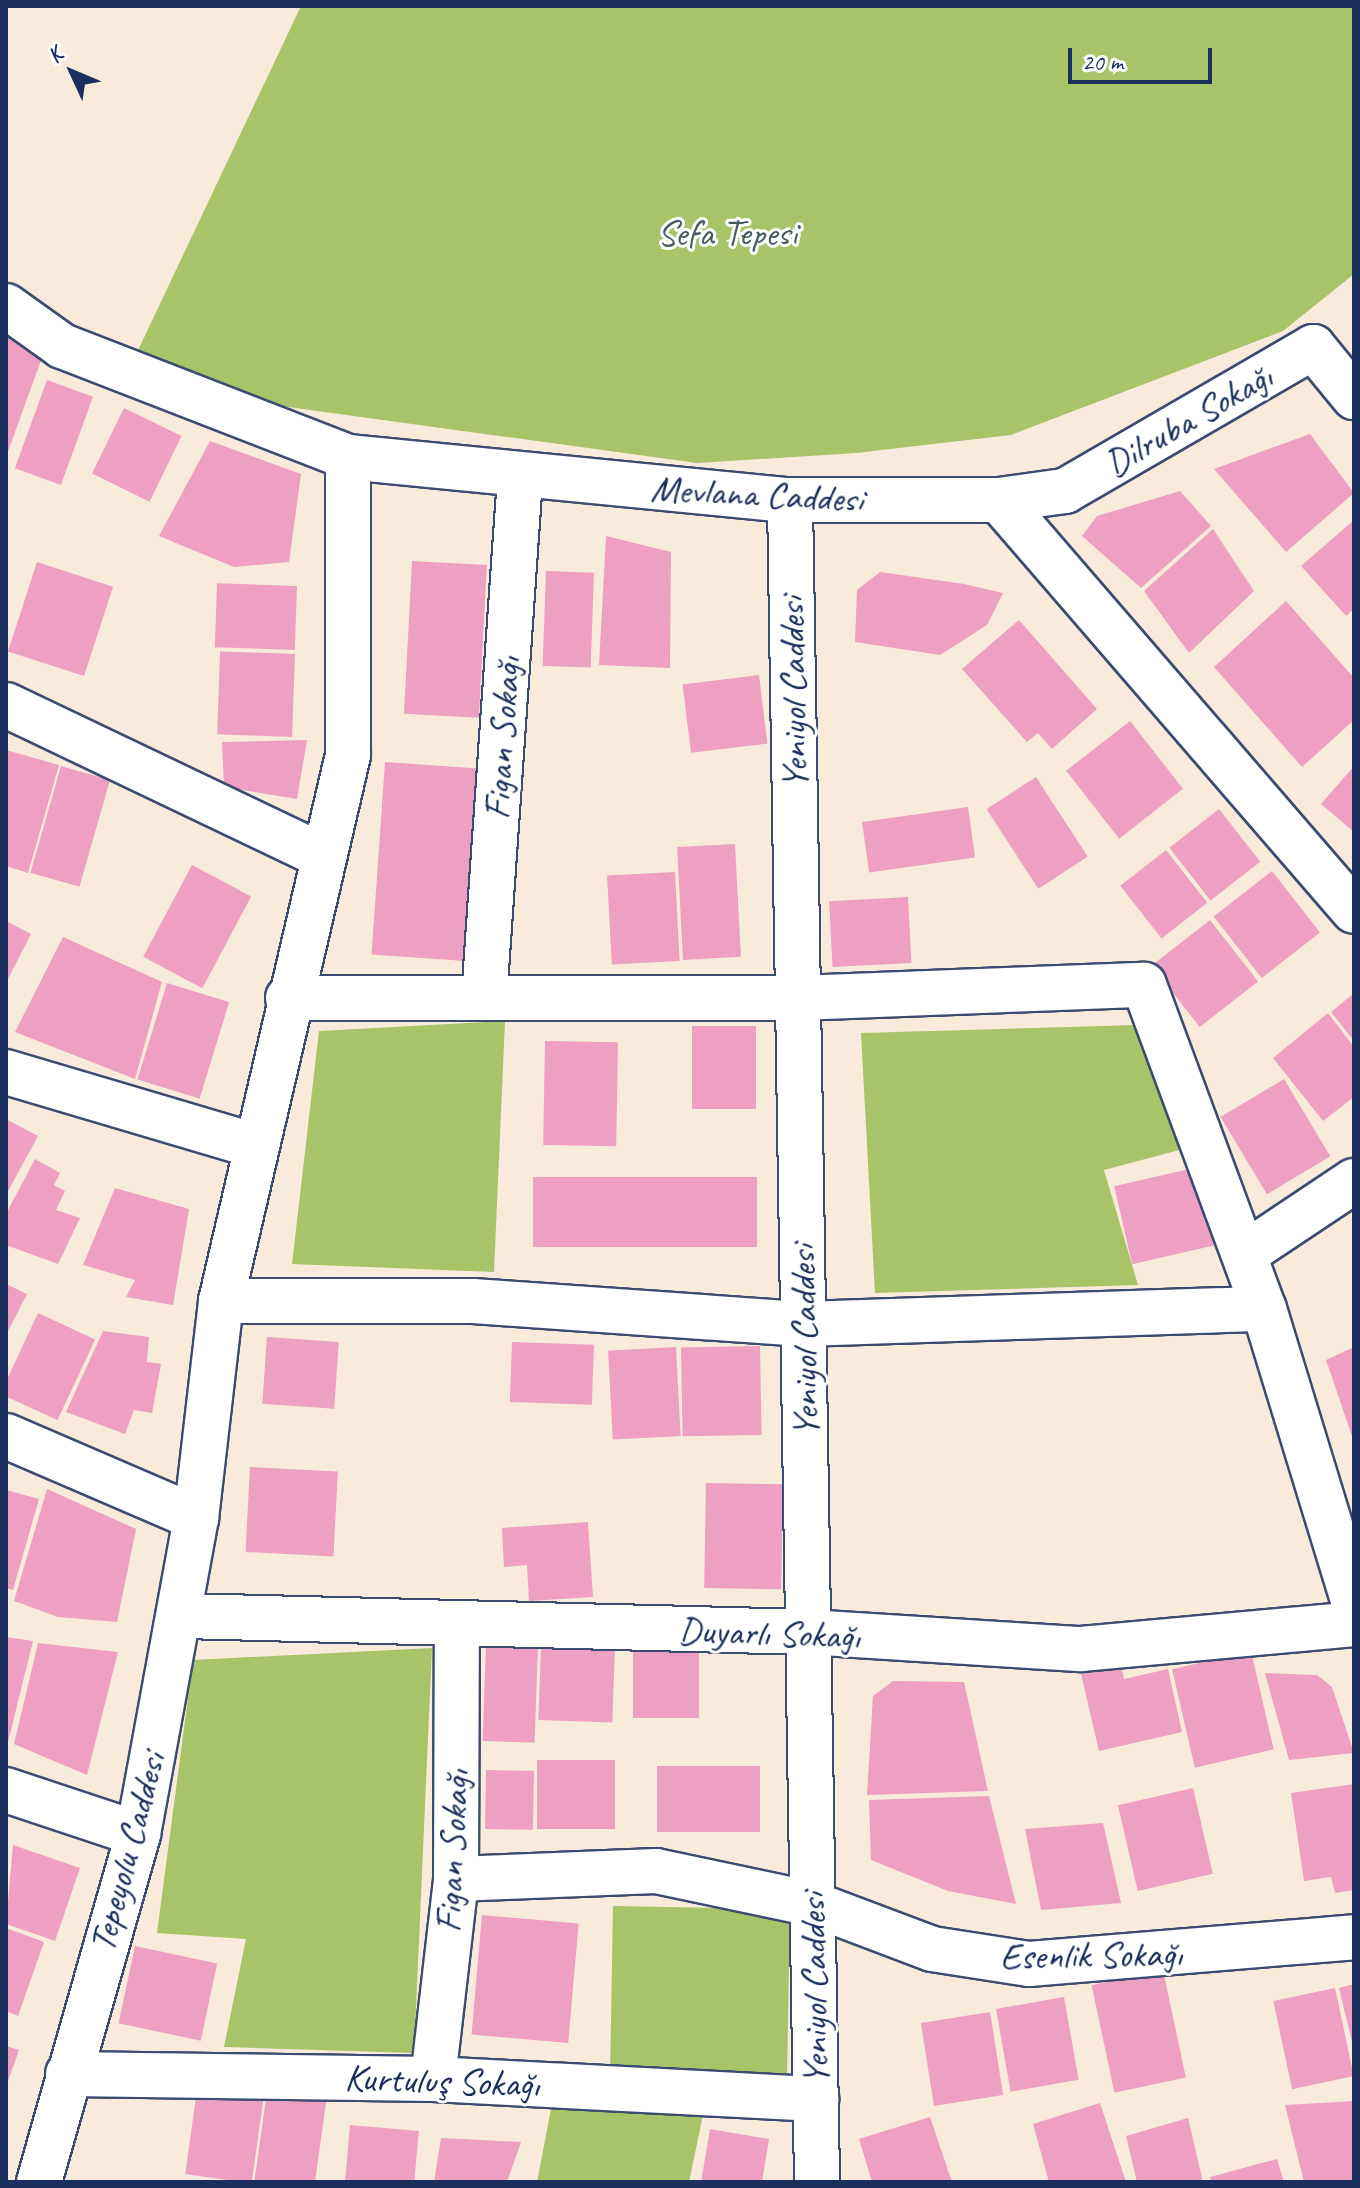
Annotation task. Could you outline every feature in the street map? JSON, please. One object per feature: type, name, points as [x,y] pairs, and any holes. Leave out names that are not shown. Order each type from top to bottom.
[{"type":"street","name":"Mevlana Caddesi","points":[[6,306],[62,346],[348,457],[520,478],[790,500],[999,500]]},
{"type":"street","name":"Dilruba Sokağı","points":[[999,500],[1065,491],[1313,347],[1354,397]]},
{"type":"street","name":"Tepeyolu Caddesi","points":[[39,2182],[138,1834],[184,1616],[221,1301],[252,1145],[348,755],[348,457]]},
{"type":"street","name":"Figan Sokağı","points":[[484,998],[520,478]]},
{"type":"street","name":"Yeniyol Caddesi","points":[[790,500],[817,2182]]},
{"type":"street","points":[[999,500],[1354,911]]},
{"type":"street","points":[[6,705],[323,856]]},
{"type":"street","points":[[288,998],[798,998],[1144,985],[1342,1518],[1354,1604]]},
{"type":"street","points":[[6,1072],[252,1145]]},
{"type":"street","points":[[1246,1253],[1354,1181]]},
{"type":"street","points":[[221,1301],[473,1301],[803,1324],[1264,1309]]},
{"type":"street","points":[[6,1436],[196,1518]]},
{"type":"street","name":"Duyarlı Sokağı","points":[[184,1616],[808,1632],[1081,1649],[1354,1624]]},
{"type":"street","name":"Figan Sokağı","points":[[433,2079],[456,1879],[457,1623]]},
{"type":"street","points":[[6,1790],[138,1834]]},
{"type":"street","name":"Esenlik Sokağı","points":[[456,1879],[656,1871],[813,1904],[932,1949],[1029,1964],[1354,1937]]},
{"type":"street","name":"Kurtuluş Sokağı","points":[[68,2074],[433,2079],[816,2099]]},
{"type":"green space","name":"Sefa Tepesi","points":[[301,6],[1354,6],[1354,274],[1283,331],[1011,435],[856,453],[697,463],[281,406],[132,363]]},
{"type":"green space","points":[[505,1021],[494,1272],[292,1264],[319,1031]]},
{"type":"green space","points":[[1137,1025],[1187,1148],[1104,1170],[1138,1285],[875,1293],[861,1033]]},
{"type":"green space","points":[[432,1648],[414,2053],[224,2047],[246,1939],[157,1933],[193,1660]]},
{"type":"green space","points":[[613,1906],[790,1909],[787,2073],[610,2070]]},
{"type":"green space","points":[[551,2109],[704,2110],[689,2182],[537,2182]]},
{"type":"building","points":[[6,334],[44,352],[6,457]]},
{"type":"building","points":[[47,380],[93,397],[61,485],[15,468]]},
{"type":"building","points":[[124,408],[182,436],[150,502],[92,474]]},
{"type":"building","points":[[1310,434],[1354,493],[1286,552],[1214,469]]},
{"type":"building","points":[[210,441],[301,474],[289,562],[234,567],[159,536]]},
{"type":"building","points":[[1180,491],[1211,526],[1141,588],[1082,536],[1097,516]]},
{"type":"building","points":[[1354,520],[1354,609],[1346,616],[1301,566]]},
{"type":"building","points":[[1213,529],[1254,591],[1189,653],[1144,591]]},
{"type":"building","points":[[606,536],[671,552],[670,668],[599,665]]},
{"type":"building","points":[[412,561],[487,565],[479,718],[404,714]]},
{"type":"building","points":[[37,562],[113,587],[84,676],[8,651]]},
{"type":"building","points":[[546,571],[594,573],[591,668],[543,666]]},
{"type":"building","points":[[880,572],[1003,593],[987,625],[940,655],[855,642],[857,590]]},
{"type":"building","points":[[217,583],[297,586],[295,650],[215,647]]},
{"type":"building","points":[[1286,601],[1354,678],[1354,720],[1302,767],[1214,667]]},
{"type":"building","points":[[1019,620],[1097,709],[1052,749],[1038,733],[1027,742],[962,669]]},
{"type":"building","points":[[220,651],[295,654],[292,737],[217,734]]},
{"type":"building","points":[[759,675],[767,743],[691,753],[683,684]]},
{"type":"building","points":[[1130,721],[1183,789],[1119,839],[1066,771]]},
{"type":"building","points":[[307,740],[297,799],[224,787],[222,742]]},
{"type":"building","points":[[6,750],[59,765],[28,873],[6,866]]},
{"type":"building","points":[[385,762],[479,769],[465,961],[372,955]]},
{"type":"building","points":[[61,766],[110,780],[79,887],[30,873]]},
{"type":"building","points":[[1354,766],[1354,832],[1321,804]]},
{"type":"building","points":[[1036,777],[1088,857],[1038,889],[987,809]]},
{"type":"building","points":[[968,807],[975,858],[869,872],[862,822]]},
{"type":"building","points":[[1219,809],[1260,862],[1211,901],[1169,848]]},
{"type":"building","points":[[735,844],[741,957],[683,960],[677,847]]},
{"type":"building","points":[[1166,850],[1207,903],[1162,939],[1120,886]]},
{"type":"building","points":[[192,865],[251,896],[202,988],[143,957]]},
{"type":"building","points":[[1272,871],[1320,932],[1262,978],[1214,917]]},
{"type":"building","points":[[675,872],[680,961],[612,964],[607,876]]},
{"type":"building","points":[[908,897],[911,963],[833,967],[829,901]]},
{"type":"building","points":[[1210,920],[1258,981],[1200,1027],[1152,966]]},
{"type":"building","points":[[6,921],[31,934],[6,983]]},
{"type":"building","points":[[63,937],[162,982],[135,1079],[15,1032]]},
{"type":"building","points":[[167,983],[229,1002],[200,1099],[137,1080]]},
{"type":"building","points":[[1354,993],[1354,1041],[1331,1012]]},
{"type":"building","points":[[1328,1013],[1354,1047],[1354,1097],[1323,1121],[1273,1058]]},
{"type":"building","points":[[692,1026],[756,1026],[756,1109],[692,1109]]},
{"type":"building","points":[[545,1041],[618,1042],[616,1146],[543,1145]]},
{"type":"building","points":[[1284,1079],[1330,1156],[1267,1194],[1221,1117]]},
{"type":"building","points":[[6,1119],[38,1136],[6,1195]]},
{"type":"building","points":[[35,1159],[60,1173],[54,1185],[65,1191],[56,1210],[80,1218],[58,1264],[6,1245],[6,1214]]},
{"type":"building","points":[[1198,1167],[1216,1245],[1132,1264],[1114,1186]]},
{"type":"building","points":[[533,1177],[757,1177],[757,1247],[533,1247]]},
{"type":"building","points":[[115,1188],[189,1209],[173,1305],[126,1297],[135,1280],[83,1265]]},
{"type":"building","points":[[6,1284],[27,1294],[6,1335]]},
{"type":"building","points":[[38,1313],[95,1340],[57,1420],[6,1396],[6,1382]]},
{"type":"building","points":[[103,1331],[149,1337],[147,1362],[161,1364],[152,1413],[134,1410],[125,1434],[66,1412]]},
{"type":"building","points":[[267,1337],[339,1342],[334,1409],[262,1404]]},
{"type":"building","points":[[512,1342],[594,1345],[592,1405],[510,1402]]},
{"type":"building","points":[[760,1346],[762,1435],[683,1436],[681,1347]]},
{"type":"building","points":[[676,1347],[681,1436],[613,1439],[608,1351]]},
{"type":"building","points":[[1354,1347],[1354,1442],[1326,1360]]},
{"type":"building","points":[[250,1467],[338,1472],[333,1556],[246,1552]]},
{"type":"building","points":[[706,1483],[783,1484],[781,1589],[704,1588]]},
{"type":"building","points":[[47,1489],[136,1529],[117,1622],[58,1617],[14,1601]]},
{"type":"building","points":[[6,1490],[39,1499],[13,1590],[6,1588]]},
{"type":"building","points":[[588,1522],[593,1597],[529,1601],[527,1565],[504,1567],[502,1528]]},
{"type":"building","points":[[6,1637],[33,1641],[8,1742],[6,1741]]},
{"type":"building","points":[[38,1643],[118,1652],[87,1775],[14,1744]]},
{"type":"building","points":[[486,1644],[538,1646],[535,1743],[483,1741]]},
{"type":"building","points":[[633,1644],[699,1644],[699,1718],[633,1718]]},
{"type":"building","points":[[541,1645],[615,1648],[612,1723],[538,1720]]},
{"type":"building","points":[[1251,1651],[1274,1749],[1195,1768],[1172,1669]]},
{"type":"building","points":[[1121,1665],[1124,1679],[1168,1669],[1182,1732],[1099,1751],[1081,1674]]},
{"type":"building","points":[[1265,1673],[1317,1675],[1332,1687],[1354,1753],[1289,1760]]},
{"type":"building","points":[[893,1681],[964,1682],[988,1791],[867,1795],[873,1696]]},
{"type":"building","points":[[537,1760],[615,1760],[615,1829],[537,1829]]},
{"type":"building","points":[[657,1766],[760,1766],[760,1832],[657,1832]]},
{"type":"building","points":[[486,1770],[534,1771],[533,1830],[485,1829]]},
{"type":"building","points":[[1354,1784],[1354,1890],[1335,1893],[1331,1877],[1304,1881],[1291,1793]]},
{"type":"building","points":[[1193,1788],[1213,1874],[1138,1891],[1118,1805]]},
{"type":"building","points":[[989,1796],[1016,1904],[948,1891],[871,1860],[869,1800]]},
{"type":"building","points":[[1103,1823],[1121,1903],[1041,1910],[1025,1829]]},
{"type":"building","points":[[13,1845],[80,1868],[55,1941],[6,1924]]},
{"type":"building","points":[[482,1915],[579,1923],[568,2043],[472,2035]]},
{"type":"building","points":[[6,1928],[44,1942],[18,2016],[6,2011]]},
{"type":"building","points":[[135,1946],[217,1963],[201,2041],[119,2023]]},
{"type":"building","points":[[1163,1970],[1186,2078],[1114,2093],[1092,1985]]},
{"type":"building","points":[[1354,1984],[1354,2046],[1353,2046],[1339,1988]]},
{"type":"building","points":[[1335,1988],[1354,2076],[1292,2089],[1273,2001]]},
{"type":"building","points":[[1064,1997],[1079,2080],[1011,2092],[996,2009]]},
{"type":"building","points":[[990,2012],[1003,2095],[934,2106],[921,2023]]},
{"type":"building","points":[[6,2046],[19,2050],[6,2087]]},
{"type":"building","points":[[198,2083],[264,2092],[252,2182],[185,2174]]},
{"type":"building","points":[[267,2092],[326,2100],[315,2182],[254,2182]]},
{"type":"building","points":[[1354,2101],[1354,2182],[1304,2182],[1285,2105]]},
{"type":"building","points":[[1100,2103],[1126,2182],[1049,2182],[1033,2124]]},
{"type":"building","points":[[930,2117],[952,2182],[872,2182],[859,2139]]},
{"type":"building","points":[[1188,2118],[1203,2182],[1137,2182],[1126,2136]]},
{"type":"building","points":[[350,2125],[419,2131],[414,2182],[345,2182]]},
{"type":"building","points":[[710,2129],[769,2139],[762,2182],[701,2182]]},
{"type":"building","points":[[441,2138],[521,2142],[507,2182],[434,2182]]},
{"type":"building","points":[[1277,2159],[1284,2182],[1211,2182],[1210,2177]]}]
